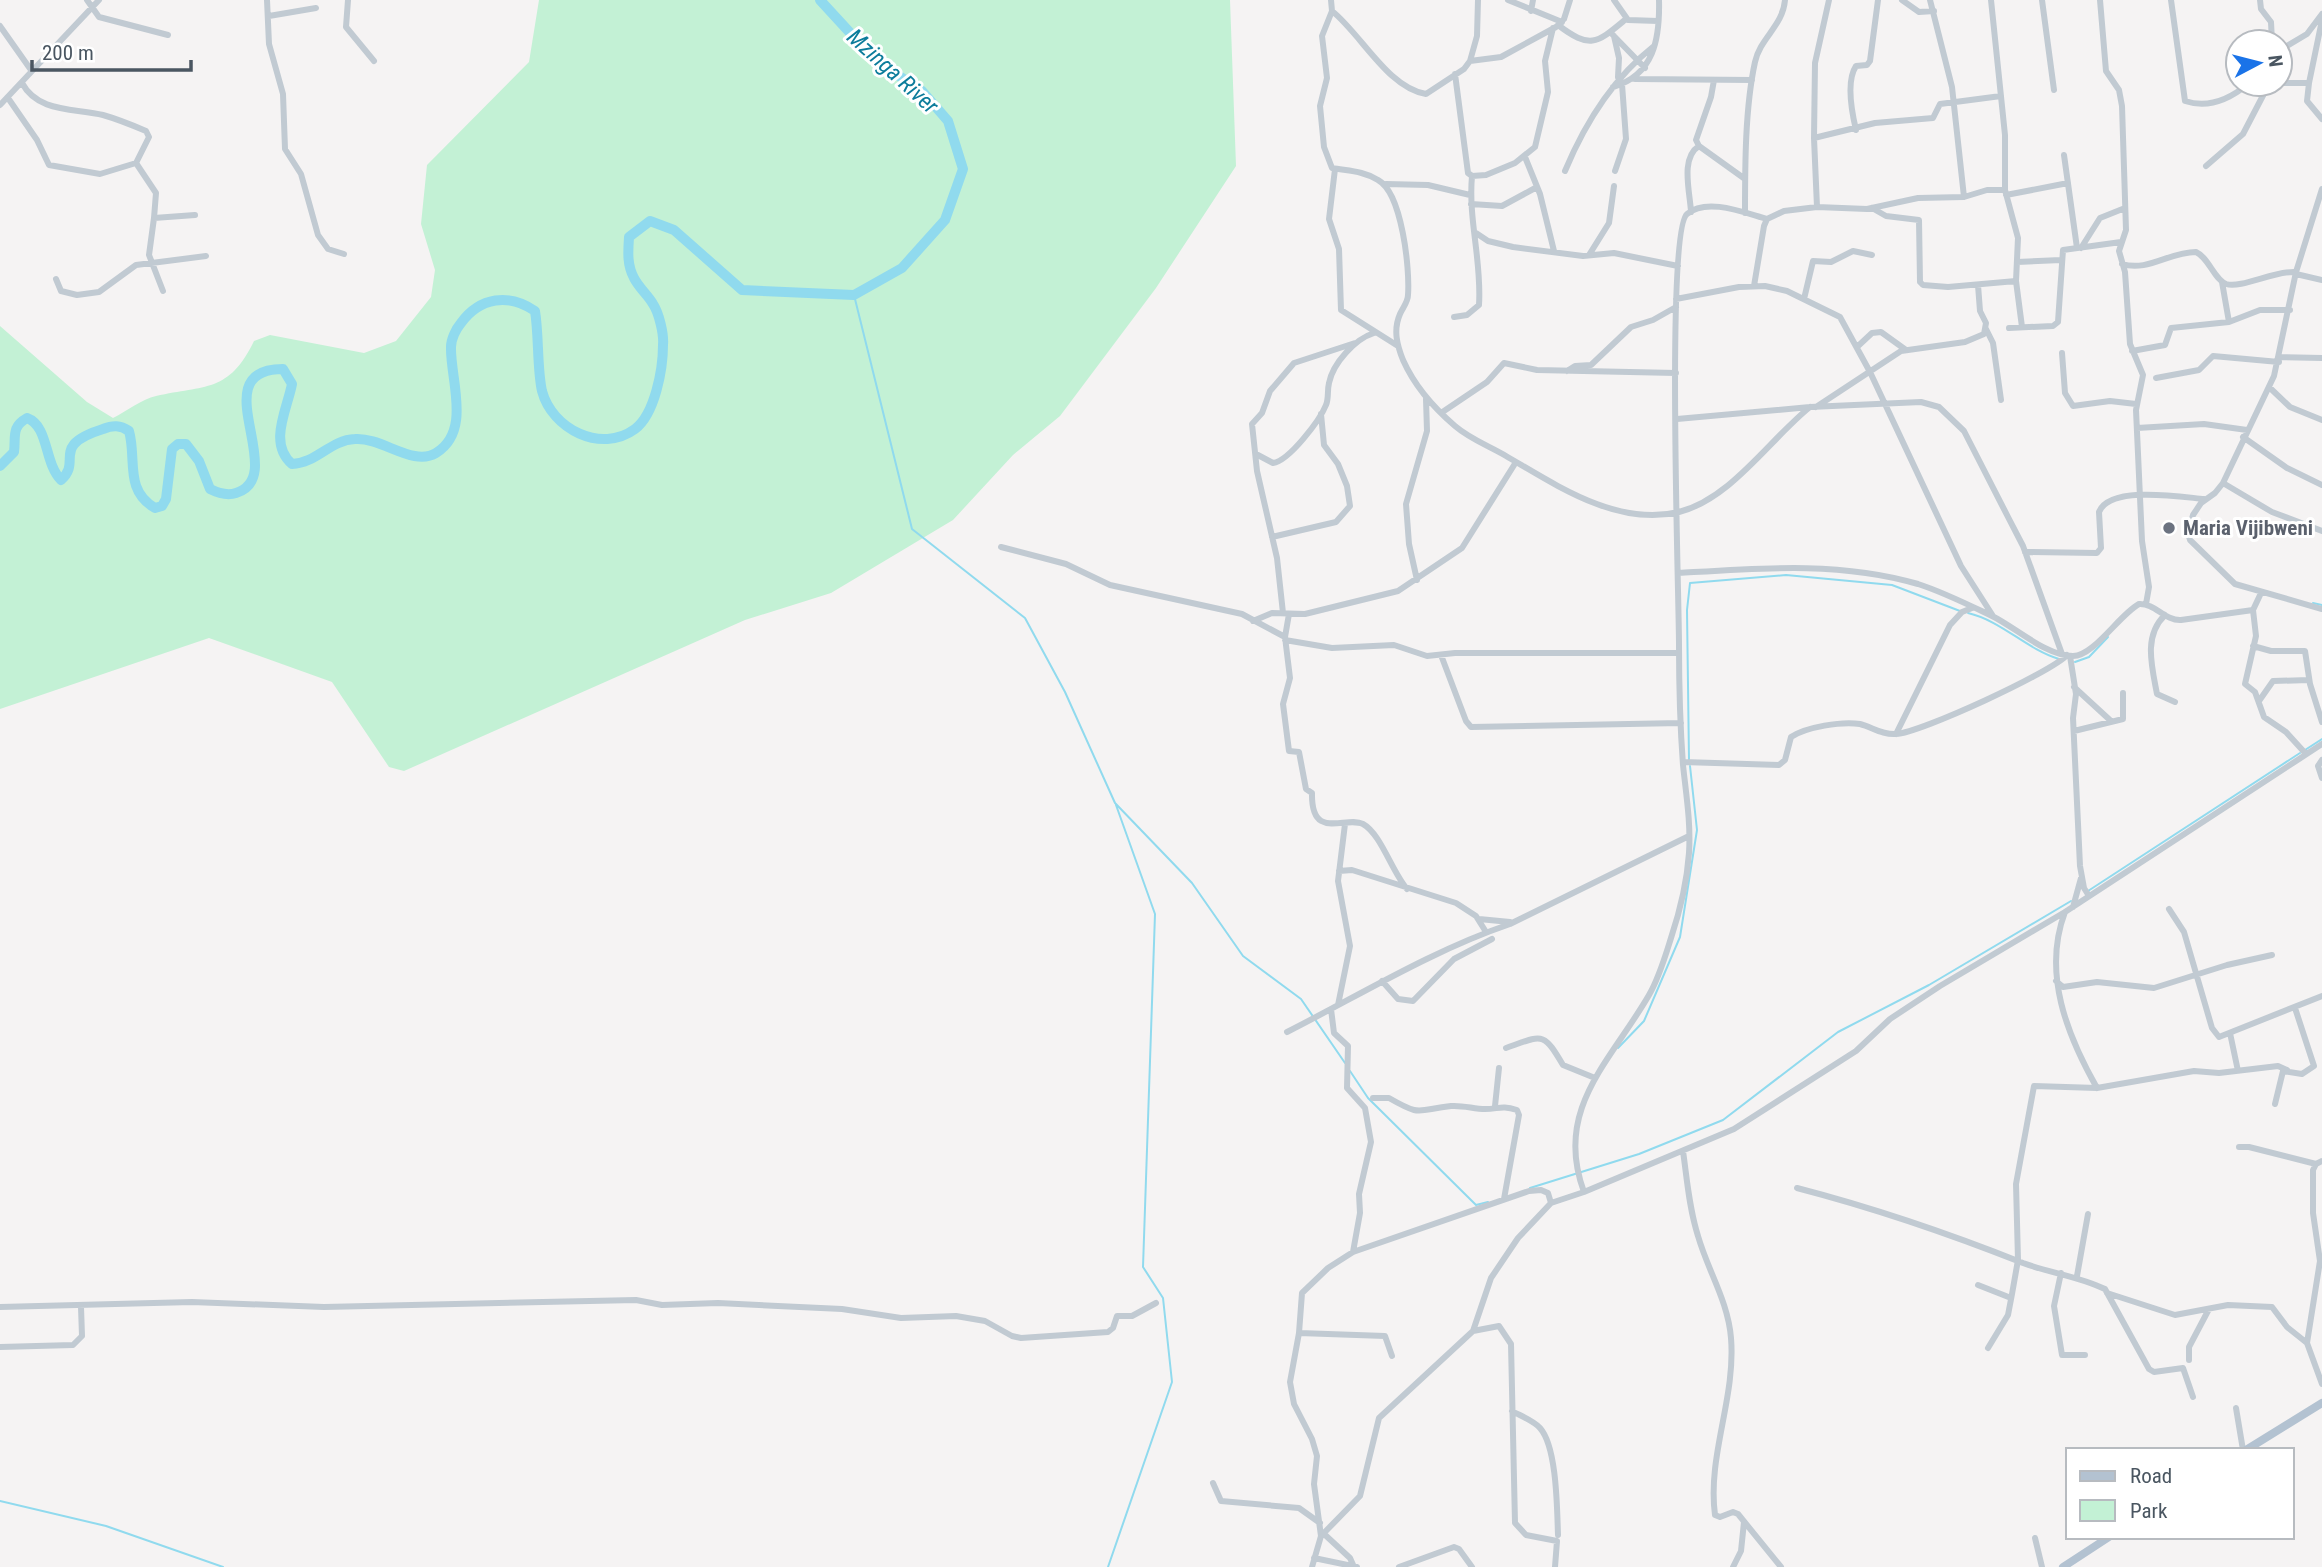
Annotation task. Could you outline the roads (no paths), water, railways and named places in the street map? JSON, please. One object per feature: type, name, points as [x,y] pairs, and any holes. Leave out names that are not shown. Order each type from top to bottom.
[{"type":"main road","points":[[2248,1448],[2322,1403]]},
{"type":"main road","points":[[2069,1565],[2106,1539]]},
{"type":"street","points":[[87,0],[99,17],[168,35]]},
{"type":"street","points":[[0,105],[99,0]]},
{"type":"street","points":[[267,0],[270,16],[269,44],[284,94],[285,149],[301,174],[318,235],[328,249],[344,254]]},
{"type":"street","points":[[348,0],[346,27],[374,61]]},
{"type":"street","points":[[1331,0],[1332,11],[1322,36],[1327,79],[1320,106],[1327,158],[1331,167],[1360,172],[1384,184],[1428,185],[1471,195]]},
{"type":"street","points":[[1332,11],[1352,28],[1384,68],[1409,88],[1429,94],[1470,61],[1477,36],[1478,0]]},
{"type":"street","points":[[1508,0],[1558,25],[1583,42],[1591,42],[1612,34],[1626,19]]},
{"type":"street","points":[[1531,10],[1533,0]]},
{"type":"street","points":[[1472,176],[1486,175],[1525,157],[1535,148],[1540,137],[1548,92],[1545,61],[1570,0]]},
{"type":"street","points":[[1614,0],[1626,19]]},
{"type":"street","points":[[1635,79],[1645,68],[1654,46],[1660,0]]},
{"type":"street","points":[[1745,213],[1752,80],[1757,55],[1781,19],[1785,0]]},
{"type":"street","points":[[1817,207],[1815,63],[1829,0]]},
{"type":"street","points":[[1856,130],[1852,70],[1870,61],[1878,0]]},
{"type":"street","points":[[1902,0],[1919,12],[1934,11]]},
{"type":"street","points":[[1930,0],[1954,102],[1964,197]]},
{"type":"street","points":[[1992,0],[2006,154],[2005,192],[2018,239],[2016,281],[2022,327]]},
{"type":"street","points":[[2042,0],[2054,90]]},
{"type":"street","points":[[2100,0],[2106,71],[2117,86],[2122,101],[2126,230],[2120,242],[2132,351],[2143,375],[2136,404],[2143,552],[2149,587],[2146,604]]},
{"type":"street","points":[[2171,0],[2185,101],[2196,105],[2229,98]]},
{"type":"street","points":[[2260,0],[2261,9],[2271,22],[2271,28]]},
{"type":"street","points":[[270,16],[316,8]]},
{"type":"street","points":[[2294,42],[2307,34],[2322,14]]},
{"type":"street","points":[[1626,19],[1658,21]]},
{"type":"street","points":[[2322,20],[2307,101],[2322,119]]},
{"type":"street","points":[[1470,61],[1501,57],[1558,25]]},
{"type":"street","points":[[0,26],[31,70]]},
{"type":"street","points":[[1612,34],[1645,68]]},
{"type":"street","points":[[1612,34],[1619,58],[1626,139],[1615,171]]},
{"type":"street","points":[[1565,171],[1584,130],[1611,88],[1620,82],[1636,60],[1654,46]]},
{"type":"street","points":[[1454,317],[1467,316],[1479,305],[1479,257],[1471,204],[1472,176],[1467,170],[1455,74]]},
{"type":"street","points":[[1620,82],[1635,79],[1752,80]]},
{"type":"street","points":[[1714,80],[1708,110],[1698,133],[1699,146],[1745,179]]},
{"type":"street","points":[[8,98],[37,140],[49,165],[100,174],[136,163],[149,137],[146,131],[106,116],[52,106],[28,93],[22,83]]},
{"type":"street","points":[[2294,83],[2309,83]]},
{"type":"street","points":[[1814,138],[1882,122],[1934,118],[1938,104],[2001,96]]},
{"type":"street","points":[[2206,166],[2243,134],[2262,98]]},
{"type":"street","points":[[1691,212],[1688,165],[1692,151],[1699,146]]},
{"type":"street","points":[[2064,155],[2079,248]]},
{"type":"street","points":[[1525,157],[1537,187],[1554,251]]},
{"type":"street","points":[[136,163],[156,193],[149,256],[163,291]]},
{"type":"street","points":[[1335,169],[1329,219],[1339,248],[1341,310],[1398,346]]},
{"type":"street","points":[[1584,1192],[1577,1172],[1575,1130],[1578,1115],[1595,1078],[1645,1002],[1659,973],[1682,897],[1689,836],[1679,653],[1676,303],[1680,226],[1691,212],[1713,207],[1767,219],[1784,211],[1817,207],[1872,208],[1918,198],[1964,197],[1987,190],[2005,192],[2068,183]]},
{"type":"street","points":[[1384,184],[1401,221],[1407,279],[1408,299],[1396,326],[1398,346],[1426,397],[1461,431],[1556,486],[1611,508],[1633,513],[1678,512],[1748,470],[1812,407],[1870,372],[1892,355],[1906,350],[1965,342],[1980,336],[1986,329]]},
{"type":"street","points":[[1589,255],[1609,223],[1614,186]]},
{"type":"street","points":[[1471,204],[1502,205],[1537,187]]},
{"type":"street","points":[[2322,189],[2320,210],[2296,273],[2279,359],[2269,387],[2223,483],[2204,499],[2193,515],[2190,540],[2235,584],[2322,610]]},
{"type":"street","points":[[1872,208],[1886,216],[1920,222],[1920,282],[1923,285],[1978,285],[2016,281]]},
{"type":"street","points":[[2079,248],[2100,218],[2125,208]]},
{"type":"street","points":[[154,218],[195,215]]},
{"type":"street","points":[[1754,286],[1767,219]]},
{"type":"street","points":[[1476,233],[1497,244],[1589,255],[1614,253],[1678,266]]},
{"type":"street","points":[[2009,327],[2053,326],[2058,322],[2063,250],[2120,242]]},
{"type":"street","points":[[1804,299],[1814,261],[1831,262],[1845,252],[1853,251],[1872,256]]},
{"type":"street","points":[[2122,264],[2144,267],[2166,257],[2196,252],[2210,264],[2222,281],[2229,322]]},
{"type":"street","points":[[57,279],[61,291],[77,295],[99,292],[128,268],[205,256]]},
{"type":"street","points":[[2017,262],[2061,260]]},
{"type":"street","points":[[2222,281],[2234,284],[2275,273],[2296,273],[2322,280]]},
{"type":"street","points":[[1978,285],[1980,311],[1993,343],[2001,400]]},
{"type":"street","points":[[1567,371],[1579,365],[1591,365],[1631,327],[1653,320],[1676,303],[1754,286],[1774,287],[1840,317],[1870,372],[1961,566],[1994,617]]},
{"type":"street","points":[[2132,351],[2165,345],[2171,328],[2229,322],[2260,310],[2290,310]]},
{"type":"street","points":[[1857,347],[1868,336],[1881,332],[1906,350]]},
{"type":"street","points":[[1374,333],[1355,344],[1304,359],[1287,369],[1270,391],[1262,413],[1252,424],[1258,476],[1286,614],[1285,639],[1290,678],[1283,704],[1289,751],[1299,752],[1306,789],[1312,793],[1317,814],[1334,826],[1359,822],[1371,831],[1407,889]]},
{"type":"street","points":[[1258,476],[1270,463],[1288,456],[1322,413],[1331,377],[1355,344]]},
{"type":"street","points":[[2062,353],[2065,393],[2073,406],[2122,401],[2136,404]]},
{"type":"street","points":[[2156,378],[2199,370],[2213,356],[2322,358]]},
{"type":"street","points":[[1441,413],[1486,382],[1501,364],[1567,371],[1676,373]]},
{"type":"street","points":[[2269,387],[2290,407],[2322,420]]},
{"type":"street","points":[[1417,579],[1409,544],[1406,504],[1427,431],[1426,397]]},
{"type":"street","points":[[1676,419],[1812,407],[1885,404],[1931,404],[1952,417],[1969,439],[2025,552],[2067,655],[2074,687],[2081,877],[2073,907]]},
{"type":"street","points":[[1272,537],[1336,522],[1350,506],[1347,486],[1338,464],[1324,445],[1322,413]]},
{"type":"street","points":[[2137,428],[2204,424],[2247,430]]},
{"type":"street","points":[[2243,437],[2287,468],[2322,485]]},
{"type":"street","points":[[1256,454],[1270,463]]},
{"type":"street","points":[[1253,621],[1266,615],[1305,614],[1382,597],[1417,579],[1462,548],[1516,462]]},
{"type":"street","points":[[2223,483],[2272,512],[2322,531]]},
{"type":"street","points":[[2025,552],[2097,553],[2101,548],[2097,518],[2101,507],[2112,501],[2141,495],[2204,499]]},
{"type":"street","points":[[1001,547],[1066,564],[1110,585],[1227,610],[1285,639],[1332,648],[1394,645],[1406,647],[1417,655],[1465,652],[1679,653]]},
{"type":"street","points":[[1679,573],[1759,567],[1848,571],[1918,584],[1994,617],[2022,635],[2067,655]]},
{"type":"street","points":[[2261,593],[2253,610],[2257,627],[2245,682],[2255,692],[2264,717],[2286,732],[2305,754]]},
{"type":"street","points":[[1896,734],[1956,618],[1957,601]]},
{"type":"street","points":[[1683,762],[1779,765],[1785,760],[1787,745],[1795,734],[1839,725],[1861,724],[1896,734],[1942,721],[2023,681],[2067,655],[2088,650],[2134,607],[2146,604],[2176,621],[2253,610]]},
{"type":"street","points":[[1956,618],[1972,608]]},
{"type":"street","points":[[2165,615],[2152,631],[2151,655],[2157,694],[2175,702]]},
{"type":"street","points":[[2253,646],[2271,651],[2305,651],[2309,680],[2322,722]]},
{"type":"street","points":[[1441,655],[1466,721],[1472,727],[1681,723]]},
{"type":"street","points":[[2259,701],[2273,681],[2309,680]]},
{"type":"street","points":[[2074,687],[2111,721]]},
{"type":"street","points":[[2074,731],[2123,717],[2123,693]]},
{"type":"street","points":[[1312,1567],[1322,1534],[1360,1496],[1379,1418],[1473,1331],[1491,1278],[1518,1238],[1551,1203],[1584,1192],[1734,1129],[1856,1051],[1890,1019],[1940,986],[2073,907],[2322,744]]},
{"type":"street","points":[[2322,760],[2318,766],[2322,778]]},
{"type":"street","points":[[1345,824],[1339,890],[1350,946],[1334,1007],[1334,1033],[1348,1046],[1347,1088],[1364,1107],[1370,1134],[1353,1252]]},
{"type":"street","points":[[1287,1032],[1382,981],[1486,932],[1515,922],[1689,836]]},
{"type":"street","points":[[1339,871],[1352,870],[1456,904],[1478,919],[1486,932]]},
{"type":"street","points":[[2081,877],[2089,896]]},
{"type":"street","points":[[2169,909],[2183,929],[2212,1030],[2219,1037],[2322,996]]},
{"type":"street","points":[[2065,912],[2057,938],[2056,981],[2077,1053],[2097,1088]]},
{"type":"street","points":[[1478,919],[1515,922]]},
{"type":"street","points":[[1382,981],[1398,999],[1413,1001],[1465,950],[1492,939]]},
{"type":"street","points":[[2056,981],[2063,987],[2102,982],[2150,989],[2196,974],[2272,955]]},
{"type":"street","points":[[1988,1348],[2008,1315],[2018,1260],[2016,1184],[2034,1086],[2061,1090],[2097,1088],[2194,1071],[2238,1071],[2278,1066],[2306,1073],[2314,1063],[2295,1008]]},
{"type":"street","points":[[2230,1033],[2238,1071]]},
{"type":"street","points":[[1506,1048],[1535,1038],[1544,1039],[1553,1045],[1563,1065],[1595,1078]]},
{"type":"street","points":[[1495,1106],[1499,1068]]},
{"type":"street","points":[[2275,1104],[2282,1072],[2287,1070]]},
{"type":"street","points":[[1373,1098],[1389,1098],[1399,1107],[1422,1112],[1451,1106],[1516,1109],[1519,1113],[1504,1199]]},
{"type":"street","points":[[2239,1147],[2319,1163],[2313,1208],[2320,1261],[2307,1343],[2322,1384]]},
{"type":"street","points":[[1683,1151],[1698,1238],[1714,1272],[1731,1336],[1729,1395],[1715,1480],[1716,1515],[1720,1517],[1736,1513],[1781,1567]]},
{"type":"street","points":[[1797,1188],[1931,1229],[2018,1260],[2077,1276],[2105,1289],[2149,1369],[2183,1368],[2193,1397]]},
{"type":"street","points":[[1355,1567],[1350,1558],[1322,1534],[1314,1484],[1315,1448],[1296,1409],[1290,1382],[1299,1333],[1301,1293],[1328,1268],[1353,1252],[1504,1199],[1542,1190],[1548,1193],[1551,1203]]},
{"type":"street","points":[[2313,1208],[2322,1207]]},
{"type":"street","points":[[2077,1276],[2088,1214]]},
{"type":"street","points":[[2061,1273],[2054,1306],[2062,1355],[2085,1355]]},
{"type":"street","points":[[1978,1285],[2011,1298]]},
{"type":"street","points":[[2106,1293],[2175,1315],[2210,1307],[2272,1307],[2287,1327],[2307,1343]]},
{"type":"street","points":[[0,1307],[81,1307],[192,1302],[255,1306],[416,1306],[636,1300],[662,1305],[718,1303],[842,1309],[901,1318],[956,1316],[985,1321],[1012,1336],[1043,1338],[1108,1332],[1113,1328],[1117,1316],[1132,1316],[1156,1303]]},
{"type":"street","points":[[0,1347],[73,1345],[82,1336],[81,1307]]},
{"type":"street","points":[[2189,1360],[2189,1347],[2210,1307]]},
{"type":"street","points":[[1473,1331],[1499,1326],[1511,1344],[1515,1523],[1526,1535],[1557,1541],[1555,1567]]},
{"type":"street","points":[[1299,1333],[1385,1336],[1392,1356]]},
{"type":"street","points":[[2236,1408],[2245,1448]]},
{"type":"street","points":[[1513,1411],[1537,1425],[1545,1436],[1551,1457],[1558,1535]]},
{"type":"street","points":[[1213,1483],[1221,1501],[1299,1508],[1320,1523]]},
{"type":"street","points":[[1733,1567],[1741,1551],[1744,1522]]},
{"type":"street","points":[[2035,1538],[2042,1567]]},
{"type":"street","points":[[1399,1567],[1454,1547],[1472,1567]]},
{"type":"street","points":[[1314,1558],[1355,1567]]},
{"type":"street","points":[[1465,1567],[1467,1559]]},
{"type":"waterway","name":"Mzinga River","points":[[0,466],[14,452],[16,428],[27,418],[39,429],[61,480],[67,473],[70,454],[77,441],[116,426],[129,431],[135,483],[145,501],[155,508],[162,506],[166,499],[172,449],[178,444],[186,444],[199,461],[210,489],[223,494],[236,493],[250,483],[255,466],[247,404],[249,386],[260,374],[283,369],[292,384],[280,436],[285,456],[292,464],[309,460],[338,443],[355,439],[376,442],[417,456],[436,453],[447,443],[456,418],[451,347],[454,334],[469,314],[495,300],[515,302],[535,311],[542,391],[547,405],[556,416],[580,434],[593,438],[608,439],[635,429],[653,402],[663,355],[661,324],[651,301],[634,278],[628,258],[629,237],[650,221],[674,230],[742,290],[854,295],[902,268],[945,220],[963,169],[948,121],[922,91],[876,61],[820,0]]},
{"type":"waterway","points":[[854,295],[912,529],[1025,618],[1065,692],[1115,803],[1192,883],[1243,956],[1301,999],[1345,1063]]},
{"type":"waterway","points":[[1689,760],[1687,610],[1690,583],[1786,575],[1892,585],[1960,611]]},
{"type":"waterway","points":[[2313,603],[2322,605]]},
{"type":"waterway","points":[[1968,613],[1992,622],[2036,649],[2059,659]]},
{"type":"waterway","points":[[2075,662],[2089,657],[2108,637]]},
{"type":"waterway","points":[[2305,750],[2322,739]]},
{"type":"waterway","points":[[2088,891],[2300,753]]},
{"type":"waterway","points":[[1618,1048],[1644,1021],[1680,937],[1697,830],[1690,766]]},
{"type":"waterway","points":[[1108,1567],[1172,1382],[1163,1298],[1143,1267],[1155,914],[1116,805]]},
{"type":"waterway","points":[[1530,1188],[1639,1154],[1723,1120],[1838,1032],[1929,985],[2071,901]]},
{"type":"waterway","points":[[1350,1071],[1368,1098],[1476,1205],[1488,1202]]},
{"type":"waterway","points":[[0,1501],[106,1526],[223,1567]]},
{"type":"place","name":"Maria Vijibweni","points":[[2169,528]]}]
